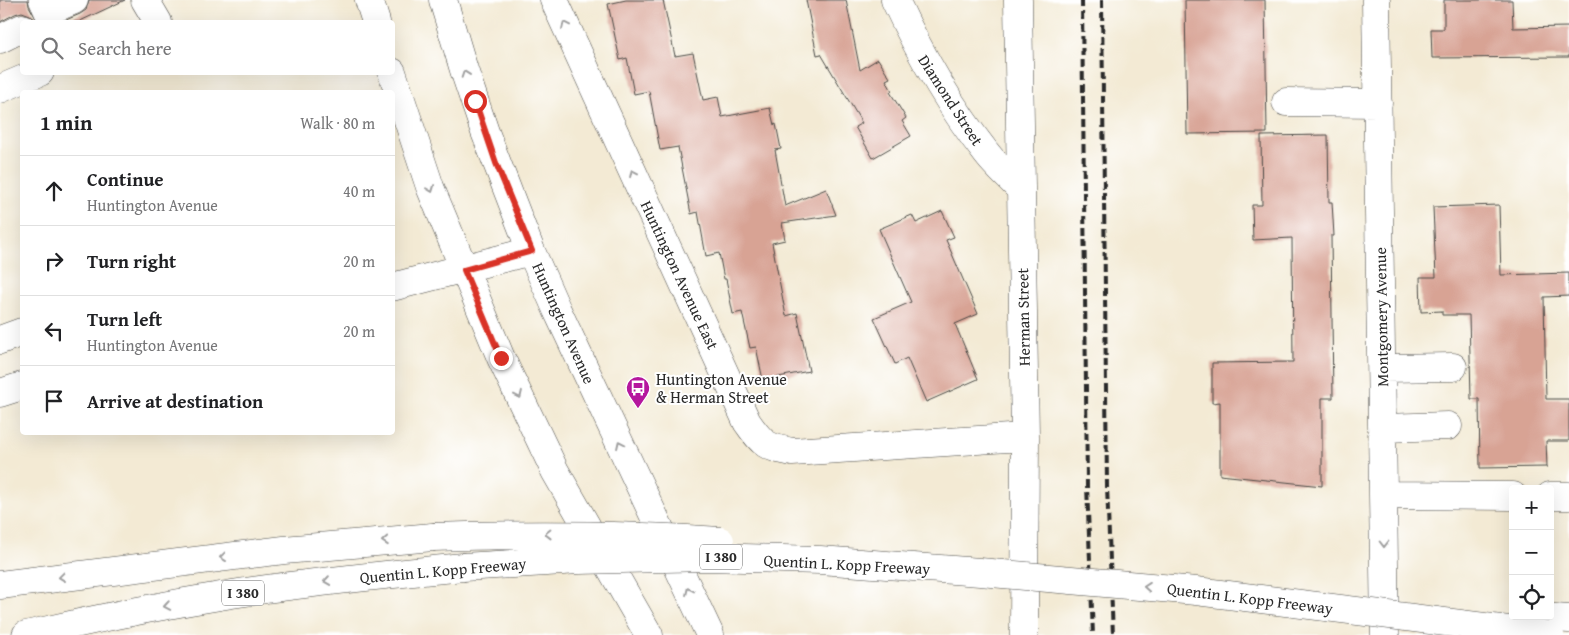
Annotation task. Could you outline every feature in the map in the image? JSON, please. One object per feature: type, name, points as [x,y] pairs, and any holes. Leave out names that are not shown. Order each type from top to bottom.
[{"type":"main road","points":[[43,0],[48,11],[74,0]]},
{"type":"main road","points":[[369,0],[375,20]]},
{"type":"main road","name":"Huntington Avenue","points":[[443,0],[485,132],[532,251],[557,310],[710,635]]},
{"type":"main road","name":"Huntington Avenue East","points":[[554,0],[747,422],[758,439],[772,448],[792,452],[1025,437]]},
{"type":"main road","name":"Diamond Street","points":[[895,0],[915,42],[960,115],[988,155],[1021,190]]},
{"type":"main road","name":"Herman Street","points":[[1018,0],[1025,437],[1024,635]]},
{"type":"main road","name":"Montgomery Avenue","points":[[1376,0],[1385,635]]},
{"type":"main road","points":[[0,89],[33,75]]},
{"type":"main road","points":[[393,75],[430,186],[501,358],[555,471],[649,635]]},
{"type":"main road","points":[[1286,102],[1378,103]]},
{"type":"main road","points":[[395,287],[532,251]]},
{"type":"main road","points":[[0,340],[20,333]]},
{"type":"main road","points":[[1382,368],[1454,367]]},
{"type":"main road","points":[[0,392],[20,387]]},
{"type":"main road","points":[[1383,428],[1448,426]]},
{"type":"main road","points":[[1384,495],[1509,496]]},
{"type":"main road","points":[[1554,496],[1569,496]]},
{"type":"main road","points":[[0,585],[284,550],[433,537],[565,534],[646,536],[734,542],[980,572]]},
{"type":"main road","name":"Quentin L. Kopp Freeway","points":[[26,635],[102,618],[232,594],[341,579],[463,567],[579,560],[708,557],[820,560],[1196,591],[1550,635]]},
{"type":"main road","points":[[1196,591],[1509,615]]},
{"type":"main road","points":[[1554,618],[1569,619]]},
{"type":"building","points":[[0,0],[28,0],[29,6],[37,20],[22,12],[0,22]]},
{"type":"building","points":[[89,0],[125,0],[82,20],[66,20],[86,10]]},
{"type":"building","points":[[626,0],[663,0],[675,56],[693,53],[703,100],[718,97],[722,117],[770,108],[774,125],[776,124],[781,149],[775,150],[785,206],[826,189],[836,215],[782,223],[785,240],[772,243],[786,316],[797,313],[809,371],[763,380],[756,347],[750,348],[742,312],[733,314],[719,253],[706,256],[698,212],[691,214],[678,147],[660,150],[649,91],[634,94],[627,58],[620,60],[608,4]]},
{"type":"building","points":[[806,0],[846,0],[860,70],[878,59],[890,78],[886,80],[892,91],[890,92],[906,118],[902,121],[911,136],[873,158],[855,127],[862,123],[821,54],[817,55]]},
{"type":"building","points":[[1185,0],[1265,0],[1267,133],[1187,134]]},
{"type":"building","points":[[1444,0],[1512,0],[1513,28],[1569,27],[1569,57],[1432,58],[1431,29],[1444,29]]},
{"type":"building","points":[[1328,135],[1329,202],[1332,202],[1334,236],[1331,236],[1333,398],[1322,398],[1322,486],[1220,475],[1220,402],[1212,403],[1212,363],[1293,362],[1292,238],[1253,240],[1252,205],[1262,205],[1261,136]]},
{"type":"building","points":[[1499,205],[1501,275],[1569,273],[1569,296],[1544,297],[1546,399],[1569,399],[1569,441],[1546,441],[1547,467],[1480,468],[1479,399],[1471,399],[1469,315],[1442,315],[1442,311],[1421,312],[1420,277],[1436,277],[1433,207]]},
{"type":"building","points":[[942,211],[954,237],[946,240],[978,314],[955,324],[978,379],[926,402],[907,358],[895,364],[874,318],[911,302],[879,229],[912,215],[916,223]]},
{"type":"railway","points":[[1082,0],[1087,486],[1093,635]]},
{"type":"railway","points":[[1102,0],[1107,486],[1113,635]]},
{"type":"place","name":"Huntington Avenue & Herman Street","points":[[638,409]]},
{"type":"route","points":[[475,101],[496,163],[532,251],[464,270],[501,358]]}]
